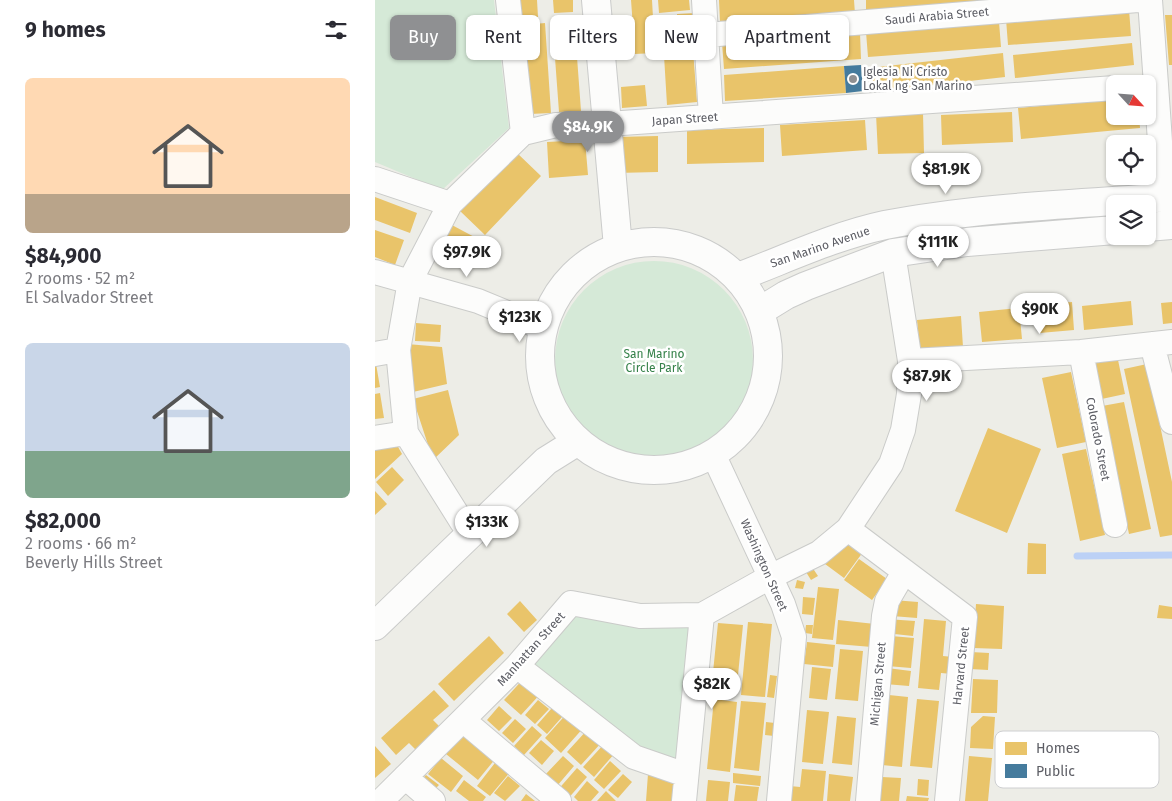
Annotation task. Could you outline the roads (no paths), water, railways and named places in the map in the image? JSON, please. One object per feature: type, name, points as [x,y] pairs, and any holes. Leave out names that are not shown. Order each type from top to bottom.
[{"type":"main road","points":[[596,0],[618,247]]},
{"type":"main road","name":"San Marino Avenue","points":[[738,277],[830,242],[883,226],[969,213],[1168,198]]},
{"type":"main road","points":[[1156,226],[1172,225]]},
{"type":"main road","points":[[760,311],[799,289],[837,272],[893,253],[967,242],[1106,231]]},
{"type":"main road","points":[[648,241],[679,243],[707,254],[738,277],[760,311],[766,331],[768,366],[759,401],[740,431],[713,454],[683,467],[650,470],[619,465],[589,450],[577,441],[560,420],[543,385],[539,356],[543,328],[559,293],[584,265],[618,247],[648,241]]},
{"type":"main road","points":[[375,606],[533,451],[560,420]]},
{"type":"main road","points":[[375,626],[547,461],[577,441]]},
{"type":"street","points":[[461,522],[406,433],[386,352],[409,281],[450,204],[523,133],[508,0]]},
{"type":"street","points":[[704,0],[705,15]]},
{"type":"street","name":"Saudi Arabia Street","points":[[716,34],[1138,0]]},
{"type":"street","points":[[1150,0],[1168,198]]},
{"type":"street","points":[[708,60],[711,117]]},
{"type":"street","name":"Japan Street","points":[[523,133],[556,125],[608,124],[1106,89]]},
{"type":"street","points":[[375,179],[450,204]]},
{"type":"street","name":"Manhattan Street","points":[[381,801],[517,666],[571,603],[640,616],[702,615],[770,577],[819,553],[848,529],[891,464],[903,430],[910,361],[893,253]]},
{"type":"street","points":[[375,272],[478,301],[543,328]]},
{"type":"street","points":[[910,361],[1081,352],[1162,343],[1172,422]]},
{"type":"street","name":"Colorado Street","points":[[1081,352],[1115,525]]},
{"type":"street","points":[[375,438],[406,433]]},
{"type":"street","name":"Washington Street","points":[[713,454],[783,604],[793,637],[779,801]]},
{"type":"street","name":"Harvard Street","points":[[848,529],[965,617],[947,801]]},
{"type":"street","name":"Michigan Street","points":[[868,801],[884,616],[887,600],[904,572]]},
{"type":"street","points":[[684,801],[702,615]]},
{"type":"street","points":[[517,666],[634,757],[686,775]]},
{"type":"street","points":[[463,720],[559,801]]},
{"type":"street","points":[[405,777],[433,801]]},
{"type":"waterway","points":[[1077,556],[1172,555]]},
{"type":"place","name":"Iglesia Ni Cristo Lokal ng San Marino","points":[[853,79]]},
{"type":"park label","name":"San Marino Circle Park","points":[[654,361]]}]
